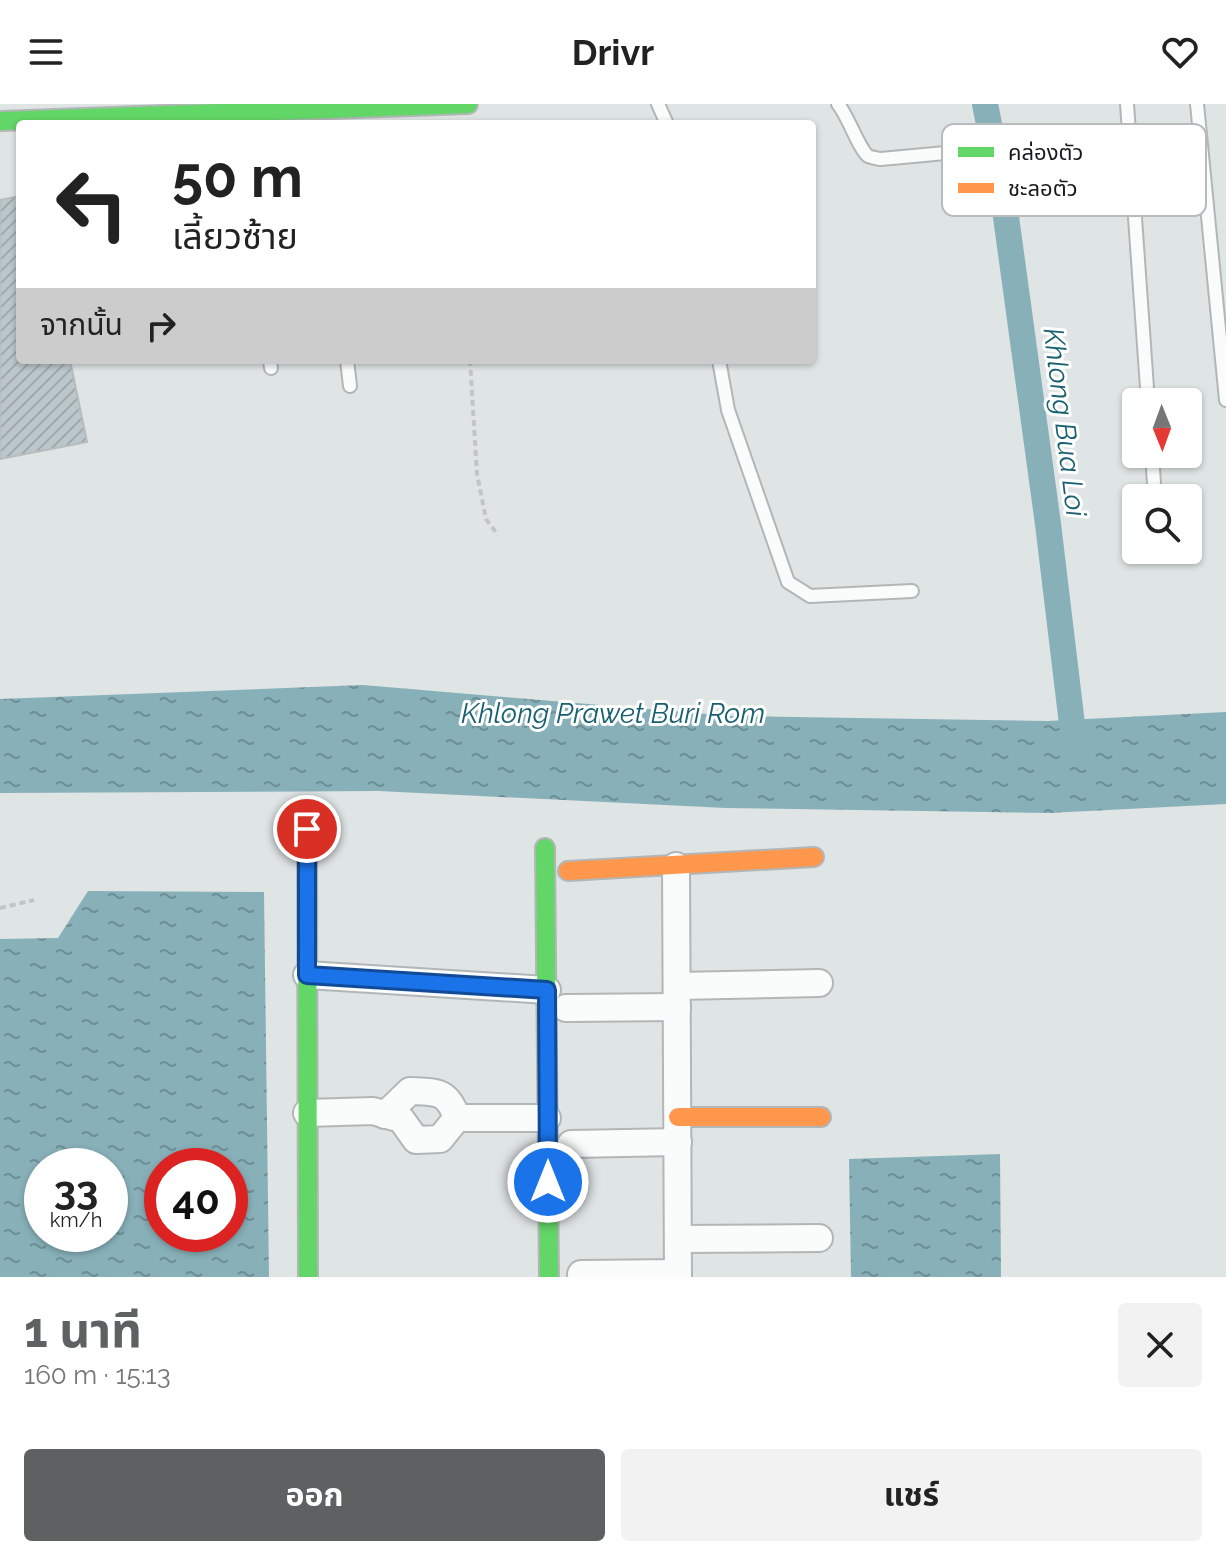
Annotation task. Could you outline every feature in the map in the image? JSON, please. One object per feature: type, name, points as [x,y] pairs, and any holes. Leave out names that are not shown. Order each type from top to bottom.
[{"type":"street","points":[[150,120],[322,117],[468,104]]},
{"type":"street","points":[[307,829],[308,1277]]},
{"type":"street","points":[[545,848],[549,1277]]},
{"type":"street","points":[[568,871],[814,857]]},
{"type":"street","points":[[581,1274],[678,1275],[676,866]]},
{"type":"street","points":[[307,975],[547,990]]},
{"type":"street","points":[[566,1008],[819,983]]},
{"type":"street","points":[[385,1115],[410,1091],[439,1092],[452,1103],[457,1118]]},
{"type":"street","points":[[307,1113],[373,1111],[401,1119],[416,1140],[440,1139],[457,1118]]},
{"type":"street","points":[[571,1144],[678,1129],[821,1117]]},
{"type":"street","points":[[457,1118],[547,1118]]},
{"type":"street","points":[[678,1239],[819,1238]]},
{"type":"lane","points":[[838,104],[845,112],[862,149],[869,156],[881,159],[942,153]]},
{"type":"lane","points":[[1127,104],[1128,124]]},
{"type":"lane","points":[[1197,104],[1199,124]]},
{"type":"lane","points":[[1206,196],[1226,400]]},
{"type":"lane","points":[[1135,216],[1147,388]]},
{"type":"lane","points":[[347,364],[350,386]]},
{"type":"lane","points":[[720,364],[728,410],[788,582],[810,596],[912,591]]},
{"type":"path","points":[[470,364],[477,474],[486,519],[498,535]]},
{"type":"path","points":[[0,908],[34,900]]},
{"type":"water","name":"Khlong Prawet Buri Rom","points":[[363,685],[731,716],[1047,721],[1226,712],[1226,804],[1049,813],[726,808],[379,791],[0,793],[0,699]]},
{"type":"water","points":[[88,891],[264,892],[269,1277],[0,1277],[0,939],[58,938]]},
{"type":"water","points":[[1000,1154],[1001,1277],[851,1277],[849,1159]]},
{"type":"building","points":[[16,197],[16,364],[71,364],[87,442],[0,459],[0,200]]},
{"type":"waterway","name":"Khlong Bua Loi","points":[[985,104],[989,124]]},
{"type":"waterway","name":"Khlong Bua Loi","points":[[1006,216],[1075,749]]},
{"type":"traffic: fast","points":[[28,120],[468,104]]},
{"type":"traffic: fast","points":[[0,121],[16,120]]},
{"type":"traffic: fast","points":[[307,829],[308,1277]]},
{"type":"traffic: fast","points":[[545,848],[549,1277]]},
{"type":"traffic: slow","points":[[568,871],[814,857]]},
{"type":"traffic: slow","points":[[678,1117],[821,1117]]},
{"type":"route","points":[[307,829],[307,975],[547,990],[548,1182]]}]
